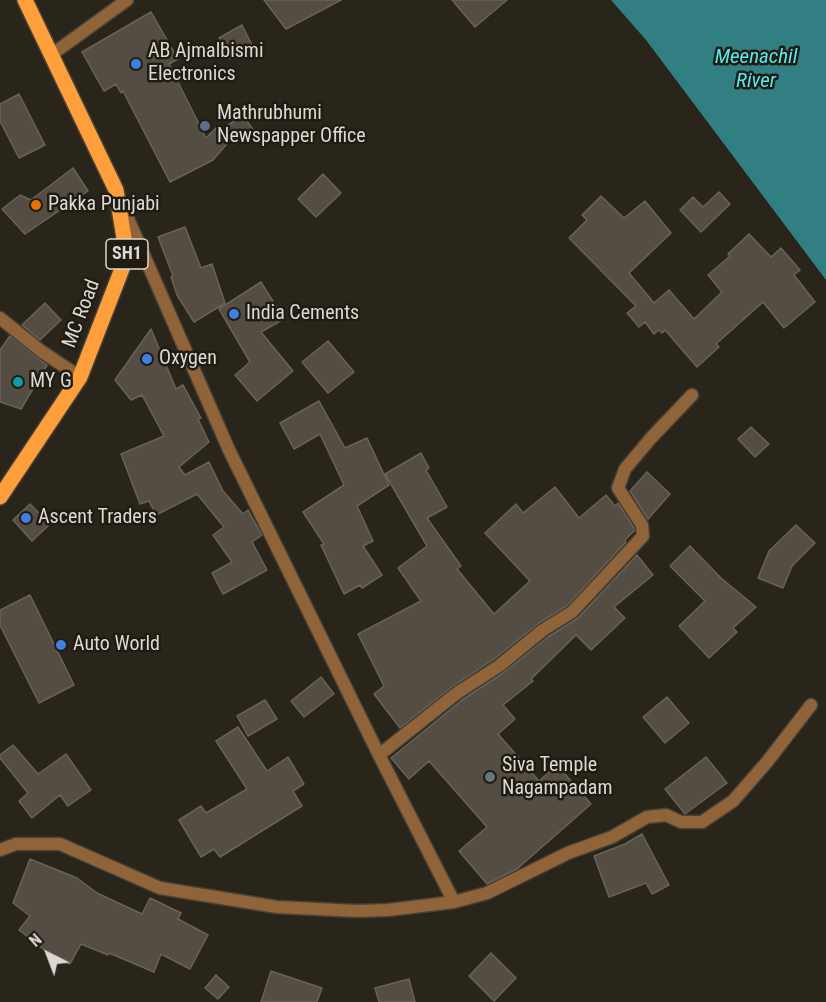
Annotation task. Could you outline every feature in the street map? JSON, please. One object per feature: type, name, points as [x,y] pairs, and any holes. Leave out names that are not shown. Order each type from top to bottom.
[{"type":"main road","name":"MC Road","points":[[1,495],[80,377],[127,256],[116,190],[25,0]]},
{"type":"street","points":[[51,55],[127,0]]},
{"type":"street","points":[[116,190],[229,450],[454,902]]},
{"type":"street","points":[[0,318],[41,351],[80,377]]},
{"type":"street","points":[[379,755],[458,693],[499,666],[543,630],[572,612],[643,536],[642,525],[618,488],[626,469],[651,438],[692,395]]},
{"type":"street","points":[[0,850],[16,844],[60,844],[160,888],[277,907],[357,911],[388,910],[454,902],[487,893],[568,853],[612,837],[647,817],[666,815],[681,822],[702,822],[733,801],[811,705]]},
{"type":"water","name":"Meenachil River","points":[[611,0],[826,0],[826,280],[646,40]]},
{"type":"building","points":[[264,0],[341,0],[286,29]]},
{"type":"building","points":[[452,0],[507,0],[475,27]]},
{"type":"building","points":[[151,12],[178,59],[169,64],[206,138],[216,128],[219,131],[248,112],[252,116],[247,121],[254,131],[234,144],[231,139],[213,160],[170,182],[123,91],[121,93],[116,84],[104,91],[82,52]]},
{"type":"building","points":[[242,25],[253,47],[230,59],[219,38]]},
{"type":"building","points":[[19,94],[45,145],[19,158],[0,121],[0,104]]},
{"type":"building","name":"Pakka Punjabi","points":[[73,168],[88,191],[25,234],[2,209],[20,195],[31,200]]},
{"type":"building","points":[[323,174],[341,193],[316,217],[298,199]]},
{"type":"building","points":[[719,192],[730,204],[701,232],[680,210],[693,197],[703,207]]},
{"type":"building","points":[[601,196],[624,218],[645,201],[671,233],[629,273],[654,303],[669,290],[694,319],[722,292],[708,275],[730,256],[728,254],[749,234],[771,257],[781,248],[800,270],[794,275],[815,302],[784,328],[763,302],[716,344],[719,347],[697,367],[665,330],[662,333],[659,330],[654,334],[645,322],[639,327],[627,313],[636,306],[569,238],[587,220],[582,215]]},
{"type":"building","points":[[185,227],[201,268],[212,264],[225,303],[194,322],[177,295],[171,277],[173,276],[158,237]]},
{"type":"building","points":[[261,282],[284,319],[261,332],[293,371],[257,401],[235,375],[250,362],[219,309]]},
{"type":"building","points":[[45,303],[61,320],[40,340],[22,325]]},
{"type":"building","points":[[151,329],[176,389],[183,385],[201,418],[198,419],[209,442],[179,467],[185,475],[209,462],[223,491],[243,514],[248,510],[262,535],[252,542],[267,570],[223,594],[212,573],[232,562],[213,535],[224,527],[197,494],[156,515],[149,501],[140,504],[121,454],[164,436],[142,395],[131,400],[115,380]]},
{"type":"building","name":"MY G","points":[[10,336],[47,365],[21,409],[0,402],[0,350]]},
{"type":"building","points":[[328,341],[354,372],[328,393],[302,362]]},
{"type":"building","points":[[319,401],[345,448],[367,438],[389,485],[357,506],[373,541],[363,546],[382,575],[362,588],[360,585],[344,594],[321,545],[324,544],[303,512],[344,485],[320,434],[294,449],[280,423]]},
{"type":"building","points":[[751,427],[769,444],[755,457],[738,439]]},
{"type":"building","points":[[421,453],[429,468],[426,470],[447,507],[427,518],[461,566],[457,569],[494,614],[530,581],[485,533],[516,504],[523,513],[555,487],[579,518],[606,495],[615,506],[618,503],[634,531],[567,606],[538,624],[400,728],[374,694],[384,686],[358,634],[421,601],[398,568],[427,546],[385,474]]},
{"type":"building","points":[[647,472],[670,494],[648,519],[630,491]]},
{"type":"building","points":[[30,504],[50,524],[32,541],[13,520]]},
{"type":"building","points":[[796,525],[815,543],[792,566],[783,588],[758,578],[769,551]]},
{"type":"building","points":[[690,546],[721,578],[756,607],[733,628],[737,632],[709,658],[679,626],[705,601],[670,566]]},
{"type":"building","points":[[637,555],[653,575],[614,607],[625,618],[591,650],[576,635],[531,679],[533,681],[503,705],[515,719],[498,734],[539,781],[557,765],[591,804],[517,869],[487,884],[459,851],[487,827],[429,761],[409,779],[391,758],[462,700],[503,673],[548,637],[578,618]]},
{"type":"building","points":[[30,595],[74,685],[39,703],[0,625],[0,610]]},
{"type":"building","points":[[321,677],[334,694],[304,717],[291,701]]},
{"type":"building","points":[[667,697],[689,723],[665,743],[643,717]]},
{"type":"building","points":[[265,700],[277,719],[248,736],[237,716]]},
{"type":"building","points":[[238,727],[267,771],[288,757],[304,784],[293,791],[302,806],[220,857],[214,849],[201,857],[179,820],[201,806],[206,813],[247,789],[216,741]]},
{"type":"building","points":[[13,745],[38,774],[66,754],[91,790],[68,806],[60,795],[32,818],[19,801],[28,793],[0,758],[0,755]]},
{"type":"building","points":[[706,757],[727,783],[685,814],[665,789]]},
{"type":"building","points":[[642,834],[669,885],[652,894],[646,883],[609,897],[594,856],[625,844]]},
{"type":"building","points":[[30,859],[77,878],[97,893],[142,914],[150,898],[181,913],[178,919],[208,935],[190,969],[161,954],[154,972],[81,944],[70,964],[56,959],[19,930],[30,916],[13,903]]},
{"type":"building","points":[[491,953],[516,978],[494,1001],[469,976]]},
{"type":"building","points":[[271,971],[322,988],[317,1002],[261,1002]]},
{"type":"building","points":[[216,975],[229,987],[218,999],[205,988]]},
{"type":"building","points":[[409,979],[415,1002],[379,1002],[375,988]]},
{"type":"place","name":"AB Ajmalbismi Electronics","points":[[136,64]]},
{"type":"place","name":"Mathrubhumi Newspapper Office","points":[[205,126]]},
{"type":"place","name":"Pakka Punjabi","points":[[36,205]]},
{"type":"place","name":"India Cements","points":[[234,314]]},
{"type":"place","name":"Oxygen","points":[[147,359]]},
{"type":"place","name":"MY G","points":[[18,382]]},
{"type":"place","name":"Ascent Traders","points":[[26,518]]},
{"type":"place","name":"Auto World","points":[[61,645]]},
{"type":"place","name":"Siva Temple Nagampadam","points":[[490,777]]}]
